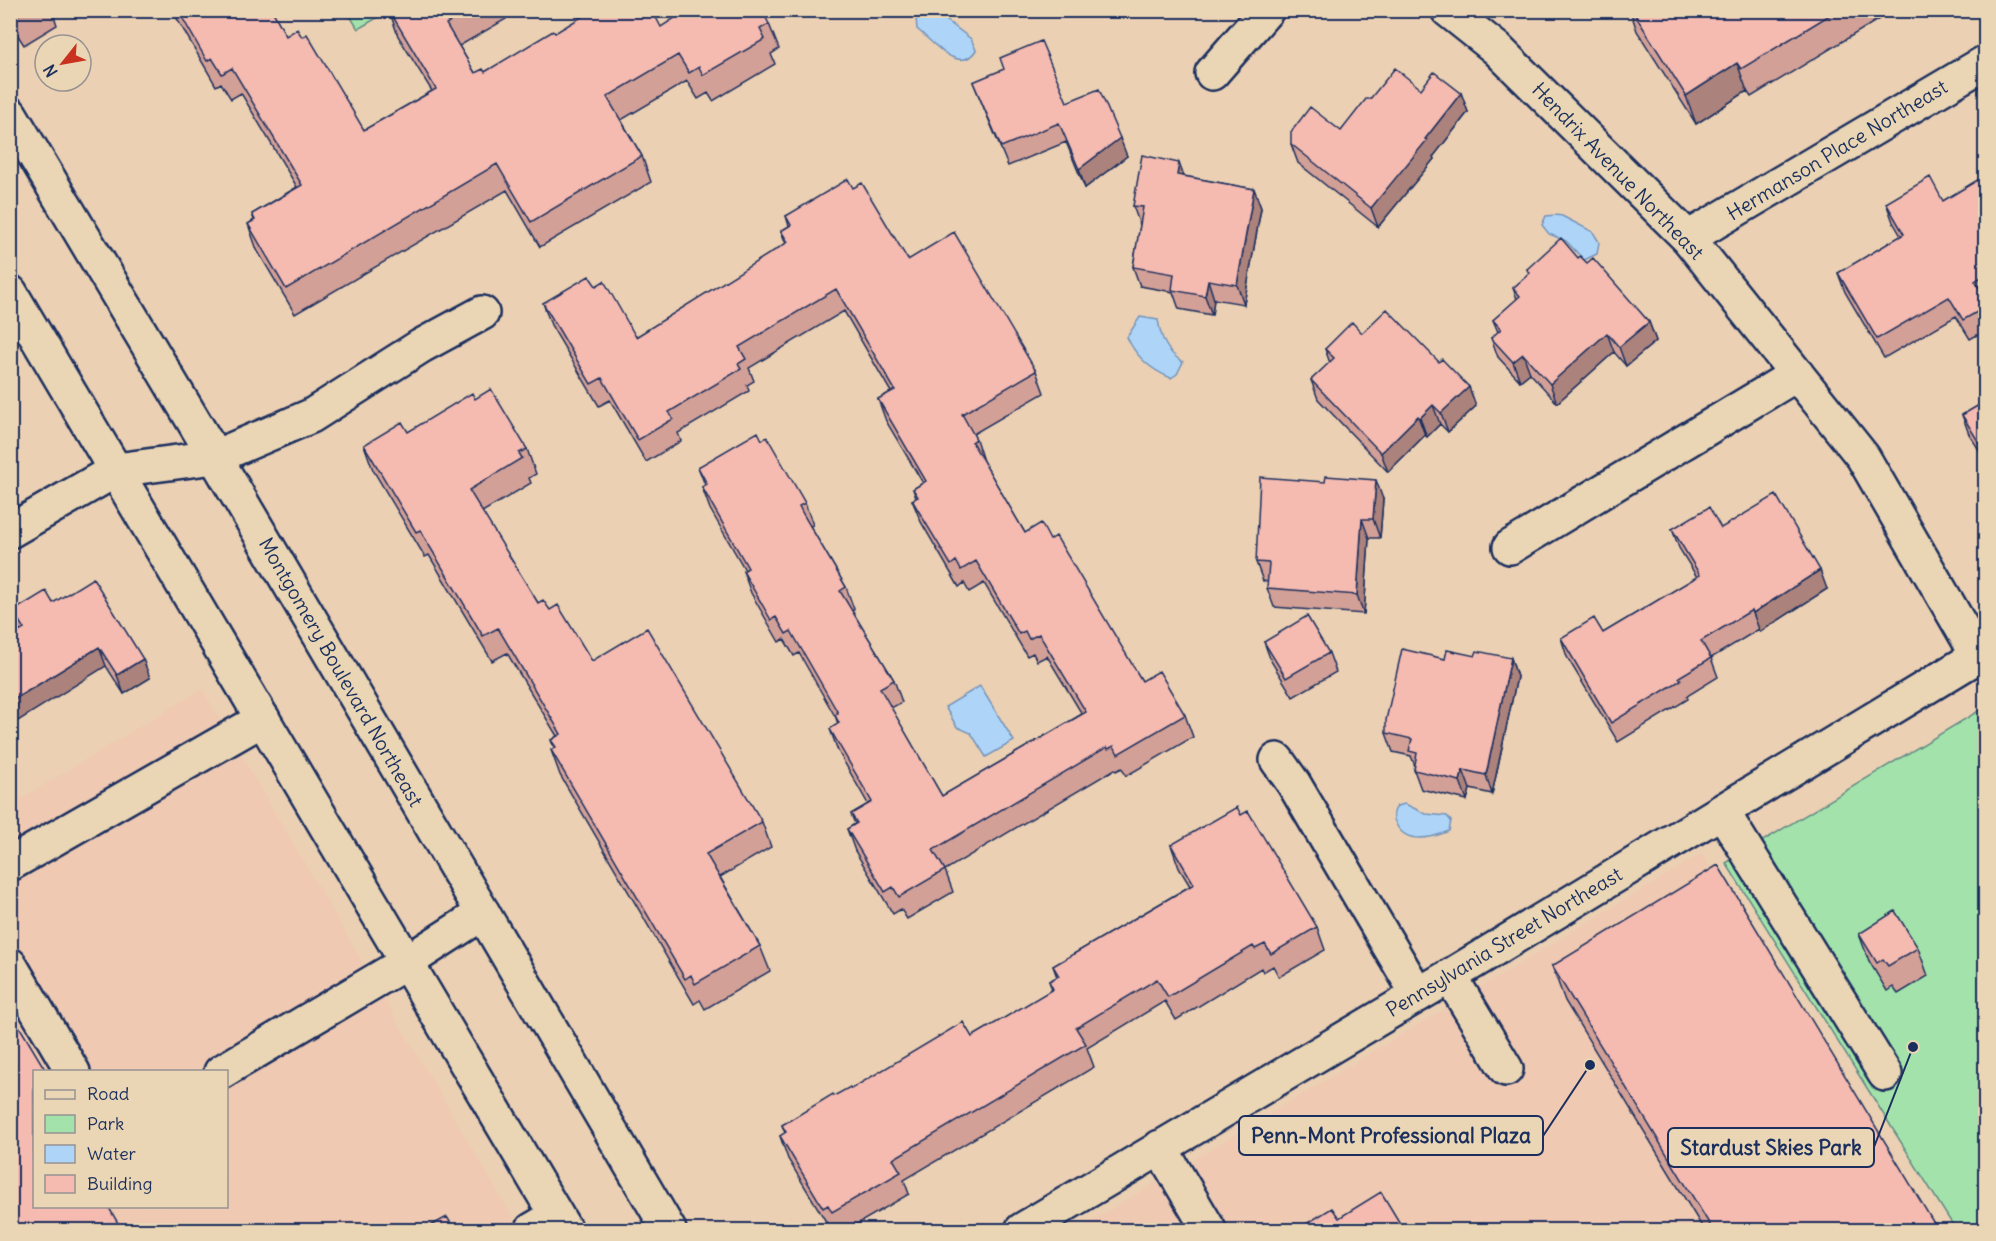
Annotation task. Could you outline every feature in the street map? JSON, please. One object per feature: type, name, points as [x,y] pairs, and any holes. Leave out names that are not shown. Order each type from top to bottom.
[{"type":"street","points":[[1212,73],[1267,10]]},
{"type":"street","name":"Hendrix Avenue Northeast","points":[[1448,10],[1497,48],[1688,238],[1863,458],[1982,654]]},
{"type":"street","name":"Hermanson Place Northeast","points":[[1688,238],[1986,62]]},
{"type":"street","name":"Montgomery Boulevard Northeast","points":[[10,114],[215,457],[669,1230]]},
{"type":"street","points":[[10,292],[407,962],[551,1226]]},
{"type":"street","points":[[10,531],[116,470],[215,457],[310,416],[421,346],[482,313]]},
{"type":"street","points":[[1510,547],[1797,374]]},
{"type":"street","name":"Pennsylvania Street Northeast","points":[[1022,1230],[1450,976],[1982,654]]},
{"type":"street","points":[[10,864],[263,719]]},
{"type":"street","points":[[1277,759],[1418,995]]},
{"type":"street","points":[[1722,811],[1886,1074]]},
{"type":"street","points":[[223,1070],[407,962],[483,914]]},
{"type":"street","points":[[10,965],[72,1070]]},
{"type":"street","points":[[1450,976],[1506,1069]]},
{"type":"street","points":[[1160,1147],[1209,1230]]},
{"type":"shaded area","points":[[202,689],[520,1230],[11,1230],[11,805]]},
{"type":"shaded area","points":[[1702,854],[1929,1230],[1077,1230]]},
{"type":"green space","points":[[347,11],[389,11],[358,29]]},
{"type":"green space","points":[[1985,707],[1985,1230],[1956,1230],[1726,863]]},
{"type":"water","points":[[922,11],[934,11],[971,39],[976,50],[970,57],[962,60],[946,54],[917,29],[916,17]]},
{"type":"water","points":[[1556,215],[1593,232],[1599,242],[1597,254],[1584,260],[1566,241],[1549,234],[1542,225],[1546,216]]},
{"type":"water","points":[[1140,317],[1158,320],[1165,344],[1172,354],[1183,362],[1177,374],[1171,378],[1145,362],[1127,337]]},
{"type":"water","points":[[980,686],[1014,741],[986,757],[971,733],[957,727],[945,707]]},
{"type":"water","points":[[1405,804],[1426,814],[1447,816],[1451,821],[1449,831],[1420,838],[1406,835],[1400,831],[1394,817],[1397,806]]},
{"type":"building","points":[[10,10],[25,10],[14,18]]},
{"type":"building","points":[[178,10],[272,10],[286,36],[297,29],[302,37],[307,34],[364,130],[436,89],[389,10],[468,10],[446,24],[475,73],[483,69],[485,72],[593,10],[652,10],[661,27],[687,10],[762,10],[769,24],[760,29],[765,39],[703,75],[699,67],[689,73],[678,55],[607,97],[642,156],[531,222],[497,164],[286,289],[248,224],[255,220],[252,214],[302,185],[232,68],[222,74],[212,58],[207,61]]},
{"type":"building","points":[[1632,10],[1838,10],[1741,69],[1737,63],[1686,96]]},
{"type":"building","points":[[1041,41],[1067,102],[1099,89],[1120,138],[1079,169],[1059,123],[1001,147],[973,82],[1004,69],[1000,58]]},
{"type":"building","points":[[1395,68],[1421,89],[1434,72],[1461,93],[1425,139],[1427,140],[1371,208],[1291,144],[1291,132],[1310,107],[1341,131],[1366,99],[1370,99]]},
{"type":"building","points":[[1142,155],[1179,163],[1177,175],[1254,189],[1237,285],[1208,280],[1205,296],[1172,290],[1174,274],[1133,267],[1143,207],[1133,206]]},
{"type":"building","points":[[1986,175],[1986,270],[1984,271],[1986,274],[1975,281],[1986,299],[1986,307],[1963,320],[1949,297],[1877,339],[1838,273],[1904,234],[1886,203],[1930,177],[1943,201]]},
{"type":"building","points":[[848,179],[853,188],[862,183],[908,260],[954,232],[1036,371],[962,414],[976,439],[972,442],[1025,533],[1041,523],[1050,540],[1056,536],[1142,681],[1159,671],[1185,715],[1118,754],[1114,746],[1108,749],[1107,747],[933,850],[945,870],[899,897],[893,887],[885,892],[847,829],[857,823],[851,814],[872,802],[830,729],[839,723],[835,715],[838,713],[791,631],[786,634],[776,617],[771,620],[743,571],[748,568],[702,487],[707,484],[698,467],[758,432],[762,440],[767,437],[805,503],[799,506],[803,514],[846,587],[840,591],[894,680],[880,688],[942,796],[1086,712],[1039,634],[1029,639],[1025,631],[1019,634],[976,561],[961,570],[956,561],[951,565],[912,500],[918,497],[913,489],[926,481],[878,399],[895,390],[836,289],[739,347],[746,359],[738,364],[741,369],[669,412],[673,419],[638,440],[602,378],[591,384],[543,303],[589,276],[596,286],[604,281],[636,337],[788,242],[781,231],[791,225],[786,216]]},
{"type":"building","points":[[1561,238],[1578,258],[1580,256],[1587,263],[1593,258],[1649,322],[1619,347],[1607,333],[1550,384],[1523,354],[1513,362],[1491,338],[1501,329],[1493,320],[1520,296],[1513,288],[1530,273],[1527,269]]},
{"type":"building","points":[[1387,309],[1439,362],[1442,359],[1469,387],[1441,413],[1433,405],[1420,418],[1418,416],[1381,453],[1311,380],[1334,358],[1325,349],[1352,322],[1362,333]]},
{"type":"building","points":[[491,389],[527,449],[519,453],[522,458],[469,490],[538,603],[543,600],[550,610],[558,605],[592,661],[647,628],[762,822],[706,854],[760,946],[695,984],[691,975],[685,979],[551,750],[556,747],[551,740],[561,734],[498,628],[483,636],[420,530],[416,532],[364,445],[402,422],[408,432],[472,393],[475,399]]},
{"type":"building","points":[[1986,401],[1986,454],[1962,415]]},
{"type":"building","points":[[1326,476],[1376,480],[1373,519],[1362,519],[1357,595],[1267,588],[1269,563],[1256,562],[1260,477],[1325,482]]},
{"type":"building","points":[[1776,495],[1820,570],[1753,613],[1752,610],[1701,641],[1711,658],[1679,677],[1681,680],[1611,723],[1561,638],[1594,618],[1603,633],[1700,575],[1672,529],[1709,507],[1721,528]]},
{"type":"building","points":[[93,578],[143,659],[117,675],[99,647],[10,702],[10,637],[24,629],[13,611],[46,591],[53,603]]},
{"type":"building","points":[[1307,616],[1329,653],[1286,678],[1264,642]]},
{"type":"building","points":[[1402,649],[1445,659],[1447,650],[1475,656],[1477,651],[1511,658],[1486,775],[1463,770],[1460,781],[1414,770],[1417,753],[1409,751],[1412,739],[1386,733],[1386,720]]},
{"type":"building","points":[[1237,807],[1241,815],[1248,811],[1317,927],[1271,954],[1265,944],[1255,949],[1253,946],[1168,997],[1157,979],[1076,1028],[1086,1044],[893,1159],[901,1172],[832,1212],[828,1205],[823,1208],[780,1136],[786,1132],[782,1125],[833,1094],[834,1096],[850,1087],[851,1089],[963,1022],[972,1037],[1053,989],[1049,981],[1059,976],[1053,966],[1194,884],[1171,845]]},
{"type":"building","points":[[1718,865],[1938,1230],[1713,1230],[1552,966]]},
{"type":"building","points":[[1895,911],[1918,948],[1888,966],[1883,959],[1877,963],[1859,934]]},
{"type":"building","points":[[10,1011],[45,1070],[33,1070],[33,1208],[109,1208],[122,1230],[10,1230]]},
{"type":"building","points":[[1381,1192],[1404,1230],[1310,1230],[1306,1224],[1332,1208],[1339,1218]]},
{"type":"building","points":[[447,1217],[455,1230],[423,1230]]},
{"type":"place","name":"Stardust Skies Park","points":[[1913,1047]]},
{"type":"place","name":"Penn-Mont Professional Plaza","points":[[1590,1065]]}]
